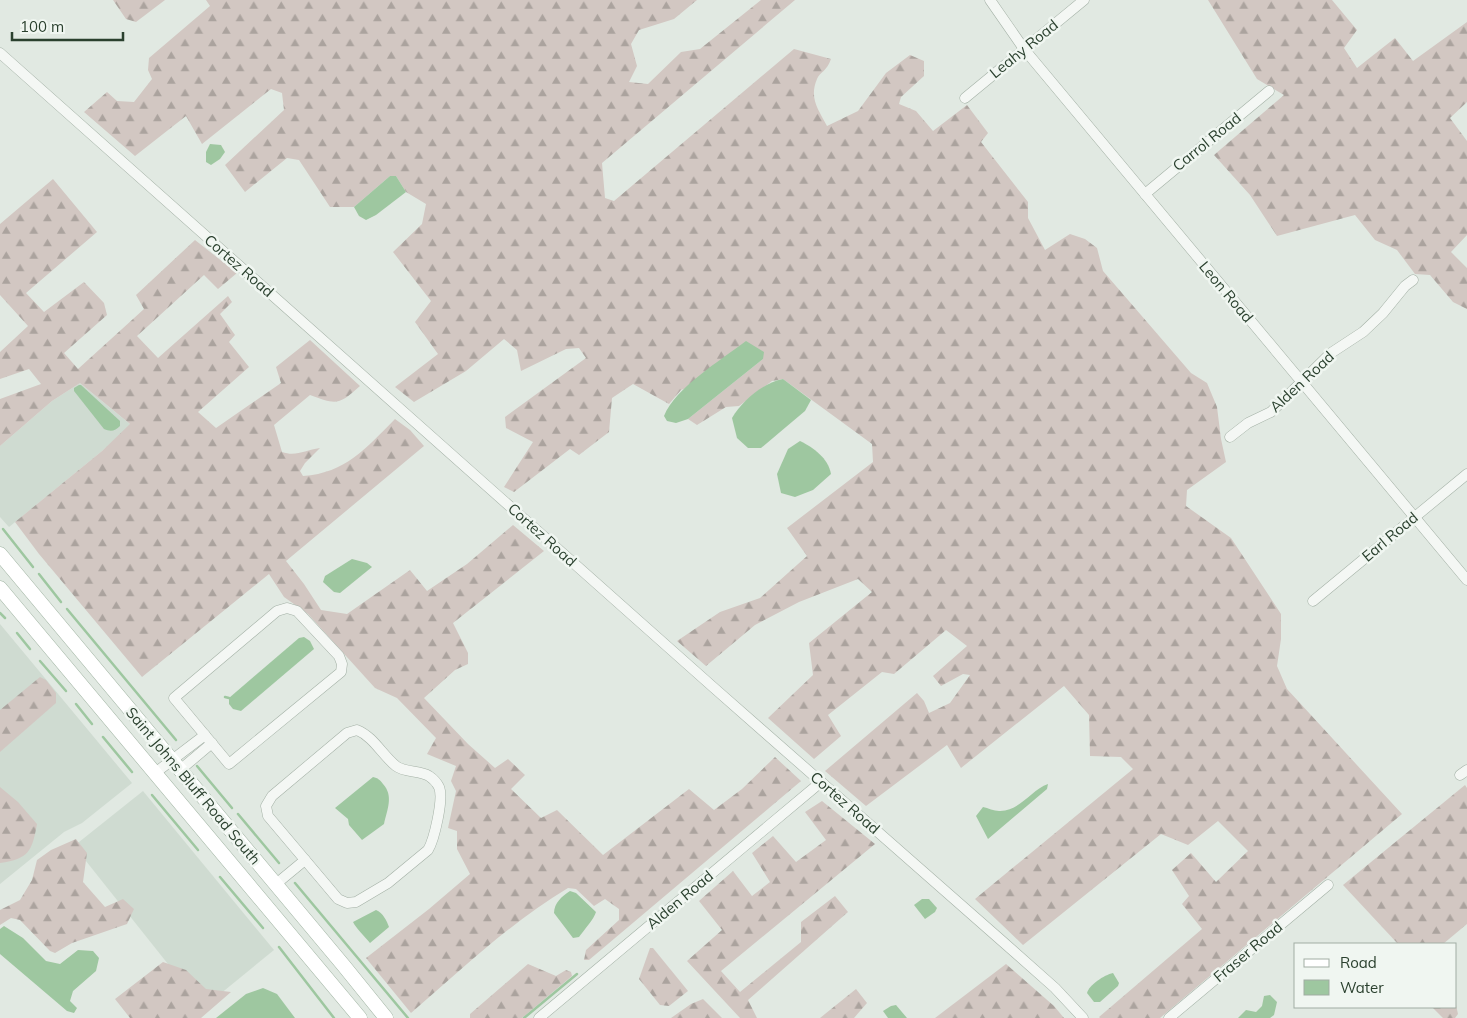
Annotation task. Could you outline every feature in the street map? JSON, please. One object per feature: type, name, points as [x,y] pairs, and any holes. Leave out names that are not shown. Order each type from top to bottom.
[{"type":"main road","name":"Saint Johns Bluff Road South","points":[[0,554],[386,1018]]},
{"type":"main road","name":"Saint Johns Bluff Road South","points":[[0,588],[360,1018]]},
{"type":"street","name":"Leon Road","points":[[990,0],[1024,49],[1467,580]]},
{"type":"street","name":"Leahy Road","points":[[965,98],[1084,0]]},
{"type":"street","name":"Cortez Road","points":[[0,53],[1009,947],[1054,988],[1083,1018]]},
{"type":"street","name":"Carrol Road","points":[[1145,194],[1269,91]]},
{"type":"street","name":"Alden Road","points":[[1230,437],[1248,423],[1271,412],[1331,353],[1363,332],[1384,313],[1404,286],[1413,280]]},
{"type":"street","name":"Earl Road","points":[[1313,601],[1467,474]]},
{"type":"street","points":[[287,608],[297,611],[339,656],[342,664],[341,672],[229,764],[209,739],[174,698],[277,611],[287,608]]},
{"type":"street","points":[[357,730],[366,734],[399,768],[423,773],[431,777],[439,788],[440,798],[432,844],[428,850],[388,883],[356,902],[347,903],[338,899],[305,860],[268,816],[266,806],[272,796],[347,734],[357,730]]},
{"type":"street","points":[[155,773],[176,765],[209,739]]},
{"type":"street","name":"Alden Road","points":[[539,1018],[821,782]]},
{"type":"street","points":[[276,884],[305,860]]},
{"type":"street","name":"Fraser Road","points":[[1169,1018],[1328,885]]},
{"type":"shaded area","points":[[80,383],[131,425],[9,527],[0,517],[0,446],[52,401]]},
{"type":"shaded area","points":[[0,624],[132,783],[82,823],[64,832],[0,884]]},
{"type":"shaded area","points":[[143,791],[274,950],[203,1008],[74,846]]},
{"type":"green space","points":[[113,0],[165,0],[136,22],[126,19]]},
{"type":"green space","points":[[206,0],[697,0],[674,19],[639,30],[631,44],[637,66],[629,82],[648,84],[681,52],[700,49],[761,0],[795,0],[602,163],[605,198],[614,201],[794,49],[831,59],[828,66],[817,79],[814,92],[814,98],[827,126],[858,111],[886,73],[910,55],[924,61],[924,76],[901,97],[899,104],[916,111],[933,131],[967,105],[988,133],[981,142],[1028,202],[1028,218],[1045,250],[1070,234],[1085,239],[1097,248],[1103,271],[1191,373],[1207,383],[1217,407],[1226,462],[1187,490],[1186,506],[1231,538],[1281,614],[1281,639],[1277,666],[1287,689],[1402,814],[1160,1018],[1100,1018],[1202,929],[1182,904],[1189,896],[1172,870],[1191,853],[1216,882],[1248,851],[1218,821],[1188,845],[1161,834],[1023,945],[975,899],[1133,769],[1121,757],[1090,756],[1089,715],[1064,686],[961,768],[947,745],[866,806],[825,771],[917,693],[924,701],[929,713],[950,703],[970,675],[963,674],[941,686],[933,676],[967,646],[946,630],[894,674],[882,672],[828,715],[841,736],[814,759],[768,718],[813,675],[809,643],[872,592],[858,579],[799,602],[755,625],[706,666],[677,641],[720,612],[760,598],[807,556],[787,528],[873,462],[872,444],[783,379],[772,381],[739,406],[726,407],[697,425],[688,419],[763,359],[681,390],[669,404],[633,384],[612,398],[609,432],[579,455],[570,449],[514,492],[504,487],[533,442],[506,428],[505,417],[586,358],[579,348],[566,349],[521,371],[517,350],[504,339],[466,371],[414,402],[395,387],[438,354],[415,322],[431,301],[393,252],[422,224],[426,204],[406,192],[396,176],[390,176],[354,207],[330,207],[299,160],[287,158],[245,192],[225,165],[284,110],[282,93],[271,89],[202,144],[186,116],[135,156],[84,112],[107,92],[117,101],[134,102],[152,79],[148,70],[149,58],[210,6]]},
{"type":"green space","points":[[1208,0],[1332,0],[1357,30],[1344,48],[1357,68],[1395,38],[1413,61],[1467,22],[1467,102],[1450,118],[1467,141],[1467,235],[1451,252],[1467,268],[1467,309],[1453,302],[1430,275],[1415,274],[1397,250],[1375,240],[1355,215],[1277,236],[1250,195],[1214,155],[1284,95],[1257,79]]},
{"type":"green space","points":[[53,179],[97,232],[26,293],[44,312],[84,282],[104,303],[107,315],[64,353],[78,369],[144,309],[136,295],[195,240],[237,273],[218,289],[204,275],[137,336],[158,358],[228,296],[232,302],[220,314],[235,335],[229,342],[249,367],[198,412],[216,428],[281,383],[276,367],[310,340],[360,386],[342,400],[332,402],[310,395],[274,425],[282,452],[296,453],[320,448],[300,471],[303,476],[318,474],[343,464],[364,449],[395,419],[410,430],[424,446],[286,561],[321,610],[347,614],[410,570],[427,591],[467,564],[513,525],[544,551],[453,623],[468,653],[468,664],[455,670],[424,698],[468,744],[495,768],[508,759],[525,775],[511,789],[541,818],[557,810],[603,855],[689,789],[714,810],[742,789],[775,757],[801,781],[589,960],[584,960],[586,950],[619,920],[619,909],[605,899],[594,906],[576,889],[568,888],[507,931],[411,1013],[366,958],[470,874],[457,849],[457,831],[448,828],[456,791],[451,781],[456,766],[427,754],[436,738],[397,698],[375,688],[308,614],[284,597],[269,574],[142,677],[39,554],[15,522],[102,451],[130,424],[80,383],[52,401],[0,446],[0,399],[41,384],[29,369],[0,379],[0,352],[28,326],[0,295],[0,224]]},
{"type":"green space","points":[[40,677],[46,680],[56,693],[56,703],[0,752],[0,710]]},
{"type":"green space","points":[[1465,785],[1467,788],[1467,924],[1444,943],[1397,943],[1343,885]]},
{"type":"green space","points":[[0,787],[18,802],[37,824],[28,852],[17,859],[0,863]]},
{"type":"green space","points":[[822,801],[875,844],[721,971],[740,992],[801,942],[801,922],[835,896],[848,912],[748,1000],[757,1018],[740,1018],[687,961],[722,930],[699,901],[733,871],[752,896],[770,882],[752,853],[773,836],[796,862],[826,840],[805,812]]},
{"type":"green space","points":[[76,839],[87,853],[83,882],[105,907],[123,899],[134,909],[127,924],[72,943],[55,953],[50,951],[20,920],[11,918],[0,925],[0,910],[20,900],[32,880],[37,860],[51,850]]},
{"type":"green space","points":[[650,948],[653,948],[688,991],[669,1006],[660,1005],[639,979]]},
{"type":"green space","points":[[163,962],[186,970],[206,989],[231,992],[201,1018],[130,1018],[115,999]]},
{"type":"green space","points":[[528,964],[556,976],[566,970],[571,972],[572,976],[522,1018],[470,1018],[470,1014]]},
{"type":"green space","points":[[1006,964],[1054,1006],[1064,1018],[935,1018]]},
{"type":"green space","points":[[856,989],[867,1003],[854,1018],[820,1018]]},
{"type":"green space","points":[[703,999],[722,1018],[671,1018],[691,1004]]},
{"type":"green space","points":[[1433,1008],[1457,1008],[1458,1014],[1455,1018],[1443,1018]]},
{"type":"water","points":[[210,144],[221,145],[225,152],[220,159],[211,165],[206,162],[206,152]]},
{"type":"water","points":[[390,176],[396,176],[406,192],[376,215],[366,220],[359,216],[354,207]]},
{"type":"water","points":[[746,341],[764,352],[763,359],[688,419],[676,423],[667,421],[664,416],[678,395],[700,375]]},
{"type":"water","points":[[783,379],[811,400],[805,411],[761,448],[748,448],[737,438],[732,418],[741,405],[754,394],[768,384]]},
{"type":"water","points":[[79,385],[120,421],[120,426],[113,430],[104,429],[74,391],[74,388]]},
{"type":"water","points":[[800,441],[824,458],[831,474],[813,490],[795,497],[781,493],[777,474],[788,449]]},
{"type":"water","points":[[352,559],[367,563],[372,567],[340,593],[334,592],[323,582],[325,576]]},
{"type":"water","points":[[304,637],[310,641],[314,649],[241,711],[233,709],[229,704],[229,698],[299,638]]},
{"type":"water","points":[[373,777],[380,780],[388,793],[388,808],[384,824],[362,840],[349,825],[348,819],[335,808]]},
{"type":"water","points":[[1048,784],[1047,789],[988,839],[976,816],[983,807],[997,811],[1013,808]]},
{"type":"water","points":[[570,891],[576,893],[596,912],[579,937],[573,938],[554,913],[555,906],[559,900]]},
{"type":"water","points":[[922,899],[929,899],[937,908],[935,912],[925,919],[914,905]]},
{"type":"water","points":[[376,910],[383,915],[389,927],[370,943],[353,922]]},
{"type":"water","points":[[4,926],[23,938],[46,961],[60,964],[78,950],[93,951],[99,958],[96,971],[73,991],[70,1001],[77,1008],[74,1013],[67,1011],[0,954],[0,929]]},
{"type":"water","points":[[1113,973],[1119,983],[1118,986],[1100,1002],[1094,1002],[1087,993],[1088,990],[1097,981]]},
{"type":"water","points":[[263,988],[277,994],[295,1018],[216,1018],[246,994]]},
{"type":"water","points":[[1270,995],[1277,1002],[1274,1015],[1270,1018],[1238,1018],[1246,1010],[1256,1012],[1262,1006],[1264,996]]},
{"type":"water","points":[[896,1005],[907,1018],[888,1018],[883,1011]]},
{"type":"waterway","points":[[3,529],[33,567]]},
{"type":"waterway","points":[[39,574],[61,602]]},
{"type":"waterway","points":[[67,609],[176,740]]},
{"type":"waterway","points":[[0,613],[5,618]]},
{"type":"waterway","points":[[17,633],[30,649]]},
{"type":"waterway","points":[[40,661],[66,691]]},
{"type":"waterway","points":[[225,697],[229,698]]},
{"type":"waterway","points":[[76,704],[92,724]]},
{"type":"waterway","points":[[103,737],[132,772]]},
{"type":"waterway","points":[[197,766],[232,808]]},
{"type":"waterway","points":[[152,795],[198,850]]},
{"type":"waterway","points":[[238,814],[279,863]]},
{"type":"waterway","points":[[220,877],[263,928]]},
{"type":"waterway","points":[[295,883],[408,1018]]},
{"type":"waterway","points":[[279,947],[334,1018]]},
{"type":"waterway","points":[[524,1018],[577,974]]}]
